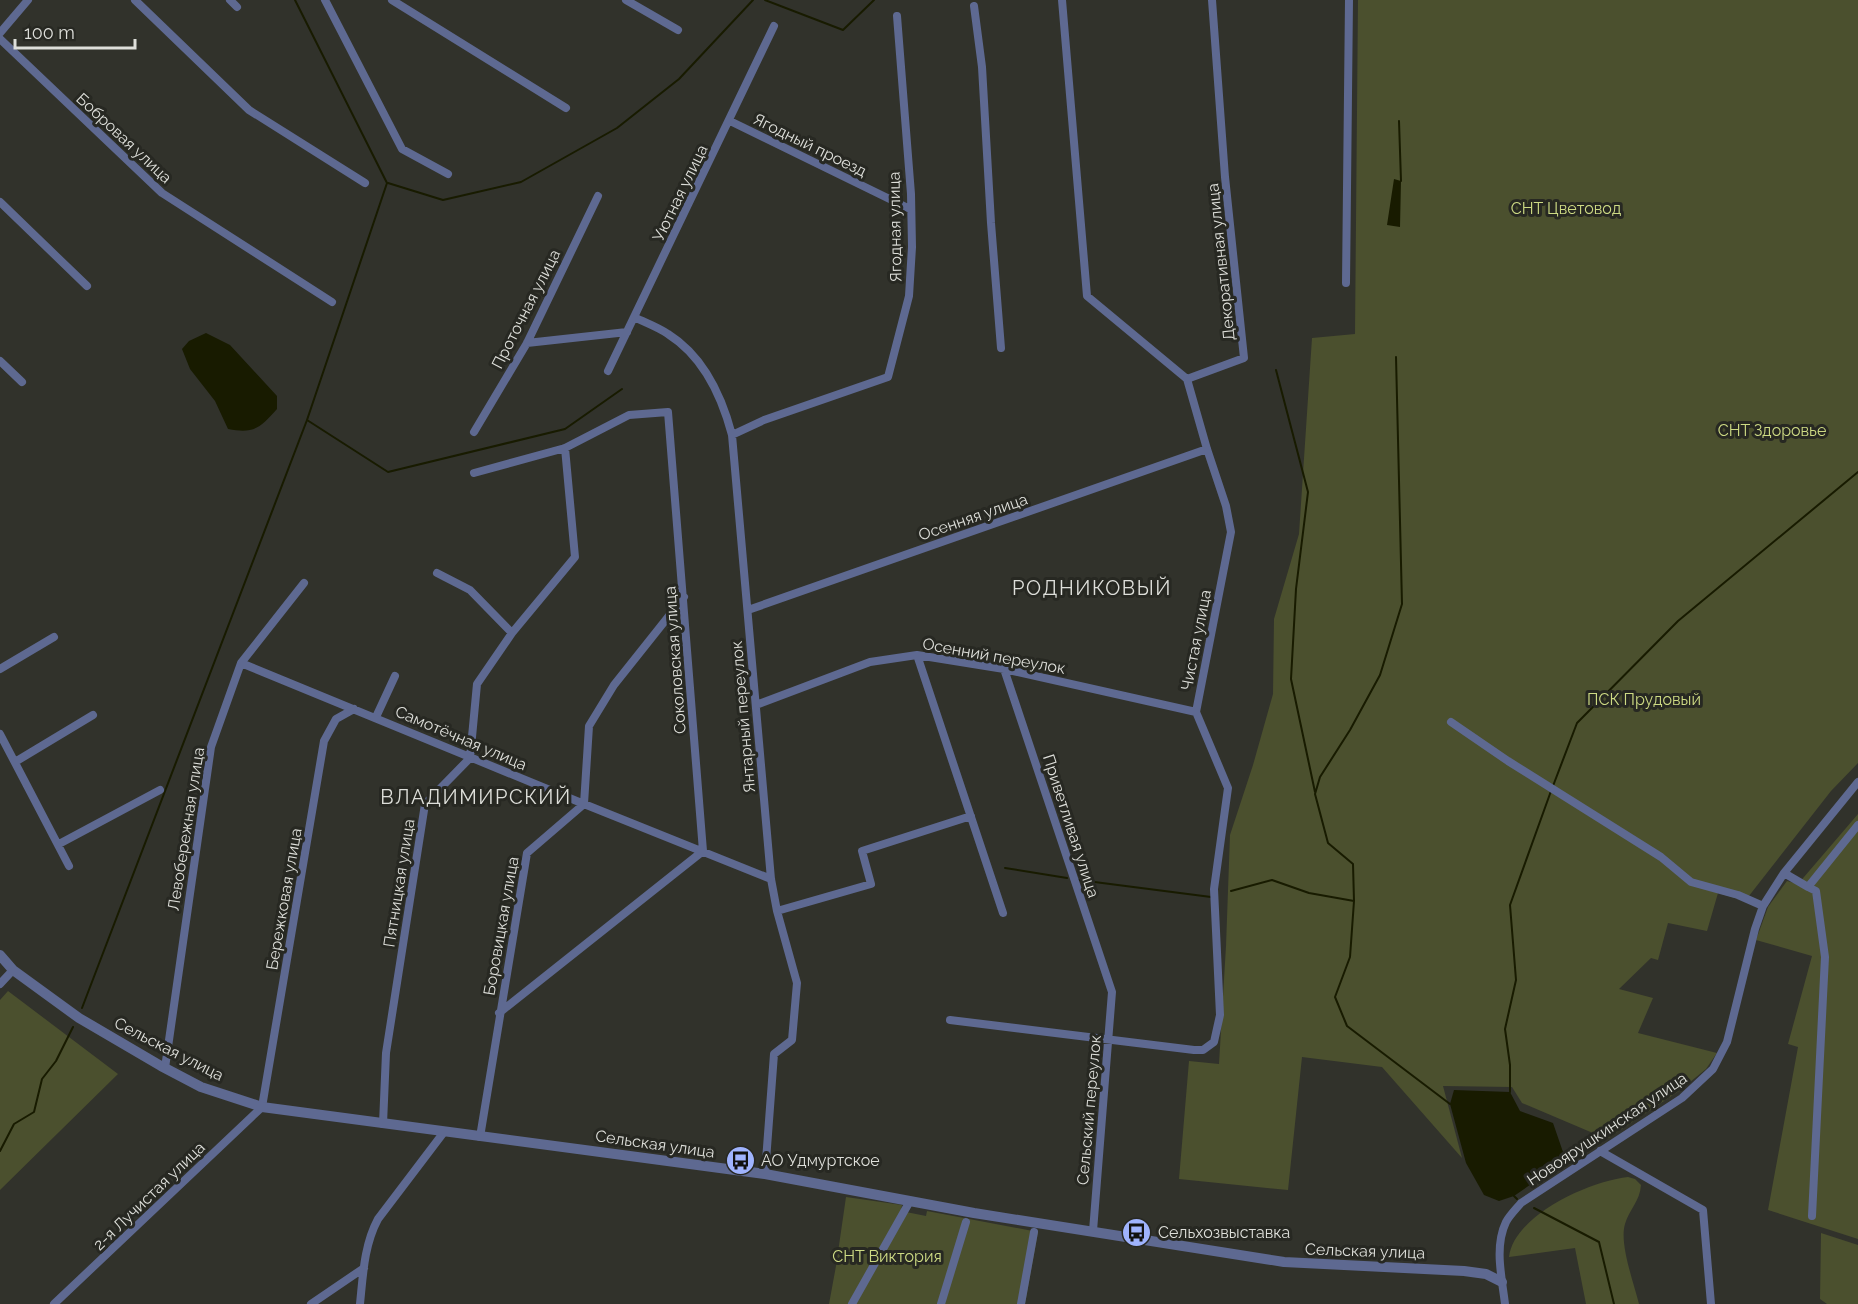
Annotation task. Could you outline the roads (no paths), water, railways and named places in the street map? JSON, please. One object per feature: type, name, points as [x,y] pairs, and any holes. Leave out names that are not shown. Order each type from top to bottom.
[{"type":"street","points":[[135,0],[249,110],[365,183]]},
{"type":"street","points":[[230,0],[237,7]]},
{"type":"street","points":[[325,0],[402,149],[448,174]]},
{"type":"street","points":[[392,0],[566,108]]},
{"type":"street","points":[[626,0],[678,30]]},
{"type":"street","points":[[1062,0],[1087,296],[1187,379]]},
{"type":"street","name":"Декоративная улица","points":[[1187,379],[1244,358],[1226,177],[1212,0]]},
{"type":"street","points":[[1346,283],[1348,0]]},
{"type":"street","points":[[0,33],[24,1]]},
{"type":"street","points":[[974,6],[982,67],[1001,348]]},
{"type":"street","name":"Ягодная улица","points":[[732,435],[764,420],[888,377],[909,296],[912,247],[897,16]]},
{"type":"street","name":"Уютная улица","points":[[608,371],[774,26]]},
{"type":"street","name":"Бобровая улица","points":[[0,39],[162,193],[332,302]]},
{"type":"street","name":"Ягодный проезд","points":[[730,121],[910,209]]},
{"type":"street","name":"Проточная улица","points":[[474,432],[527,343],[598,196]]},
{"type":"street","points":[[0,202],[87,286]]},
{"type":"street","name":"Янтарный переулок","points":[[634,317],[669,334],[694,356],[711,379],[728,418],[732,435],[771,879],[777,911],[797,983],[792,1040],[774,1054],[765,1174]]},
{"type":"street","points":[[527,343],[627,332]]},
{"type":"street","points":[[0,361],[22,382]]},
{"type":"street","name":"Чистая улица","points":[[950,1020],[1203,1050],[1214,1042],[1220,1015],[1214,889],[1228,788],[1196,712],[1231,532],[1226,506],[1187,379]]},
{"type":"street","name":"Соколовская улица","points":[[474,473],[565,448],[629,415],[668,412],[703,852]]},
{"type":"street","points":[[470,758],[477,684],[512,633],[575,557],[565,448]]},
{"type":"street","name":"Осенняя улица","points":[[748,610],[1207,449]]},
{"type":"street","points":[[437,573],[470,590],[512,633]]},
{"type":"street","name":"Левобережная улица","points":[[165,1068],[210,747],[241,663],[304,583]]},
{"type":"street","points":[[584,804],[589,726],[614,686],[684,597]]},
{"type":"street","points":[[0,669],[54,637]]},
{"type":"street","points":[[916,654],[1003,913]]},
{"type":"street","name":"Осенний переулок","points":[[756,705],[870,662],[916,654],[1004,669],[1196,712]]},
{"type":"street","name":"Самотёчная улица","points":[[241,663],[771,879]]},
{"type":"street","name":"Приветливая улица","points":[[1004,669],[1112,992]]},
{"type":"street","points":[[376,717],[394,676]]},
{"type":"street","name":"Бережковая улица","points":[[262,1107],[324,741],[336,719],[354,709]]},
{"type":"street","points":[[15,762],[93,715]]},
{"type":"street","points":[[1451,722],[1508,761],[1660,857],[1691,882],[1738,895],[1763,906]]},
{"type":"street","points":[[0,734],[69,866]]},
{"type":"street","name":"Пятницкая улица","points":[[383,1124],[386,1053],[425,804],[470,758]]},
{"type":"street","name":"Новоярушкинская улица","points":[[1504,1304],[1501,1238],[1506,1221],[1521,1203],[1682,1098],[1713,1069],[1727,1042],[1755,929],[1763,906],[1784,873],[1858,782]]},
{"type":"street","points":[[59,844],[160,790]]},
{"type":"street","name":"Боровицкая улица","points":[[480,1137],[526,853],[584,804]]},
{"type":"street","points":[[777,911],[871,884],[862,851],[971,816]]},
{"type":"street","points":[[1808,887],[1858,825]]},
{"type":"street","points":[[499,1013],[703,852]]},
{"type":"street","points":[[1784,873],[1816,891],[1825,957],[1812,1216]]},
{"type":"street","name":"Сельская улица","points":[[0,956],[13,970],[79,1018],[165,1068],[201,1087],[262,1107],[765,1174],[974,1213],[1284,1262],[1464,1271],[1486,1274],[1502,1282]]},
{"type":"street","points":[[0,984],[13,970]]},
{"type":"street","name":"Сельский переулок","points":[[1093,1231],[1112,992]]},
{"type":"street","name":"2-я Лучистая улица","points":[[54,1304],[262,1107]]},
{"type":"street","points":[[360,1304],[368,1243],[378,1219],[444,1132]]},
{"type":"street","points":[[1600,1151],[1703,1210],[1710,1304]]},
{"type":"street","points":[[852,1304],[910,1201]]},
{"type":"street","points":[[941,1304],[966,1222]]},
{"type":"street","points":[[1021,1304],[1034,1232]]},
{"type":"street","points":[[311,1304],[364,1268]]},
{"type":"waterway","points":[[82,1008],[307,420],[387,183],[295,0]]},
{"type":"waterway","points":[[388,183],[443,200],[521,182],[617,128],[679,79],[753,0]]},
{"type":"waterway","points":[[765,0],[843,30],[874,0]]},
{"type":"waterway","points":[[1399,121],[1401,181]]},
{"type":"waterway","points":[[1396,357],[1402,604],[1380,675],[1350,730],[1320,777],[1315,794],[1328,843],[1353,864],[1354,901],[1350,957],[1335,997],[1347,1026],[1450,1104]]},
{"type":"waterway","points":[[1276,370],[1308,492],[1296,589],[1291,679],[1315,792]]},
{"type":"waterway","points":[[307,420],[388,472],[565,429],[622,389]]},
{"type":"waterway","points":[[1553,786],[1577,723],[1678,621],[1858,472]]},
{"type":"waterway","points":[[1510,1092],[1510,1065],[1505,1029],[1516,980],[1510,905],[1551,791]]},
{"type":"waterway","points":[[1005,868],[1067,878]]},
{"type":"waterway","points":[[1079,880],[1211,897]]},
{"type":"waterway","points":[[1231,891],[1272,880],[1309,893],[1354,901]]},
{"type":"waterway","points":[[0,1151],[14,1124],[34,1112],[42,1079],[56,1061],[73,1027]]},
{"type":"waterway","points":[[1514,1196],[1517,1199]]},
{"type":"waterway","points":[[1534,1208],[1599,1242],[1614,1304]]},
{"type":"place","name":"АО Удмуртское","points":[[740,1160]]},
{"type":"place","name":"Сельхозвыставка","points":[[1137,1232]]},
{"type":"district","name":"РОДНИКОВЫЙ","points":[[1092,588]]},
{"type":"district","name":"ВЛАДИМИРСКИЙ","points":[[476,797]]},
{"type":"park label","name":"СНТ Цветовод","points":[[1566,208]]},
{"type":"park label","name":"СНТ Здоровье","points":[[1772,430]]},
{"type":"park label","name":"ПСК Прудовый","points":[[1644,699]]},
{"type":"park label","name":"СНТ Виктория","points":[[887,1256]]}]
